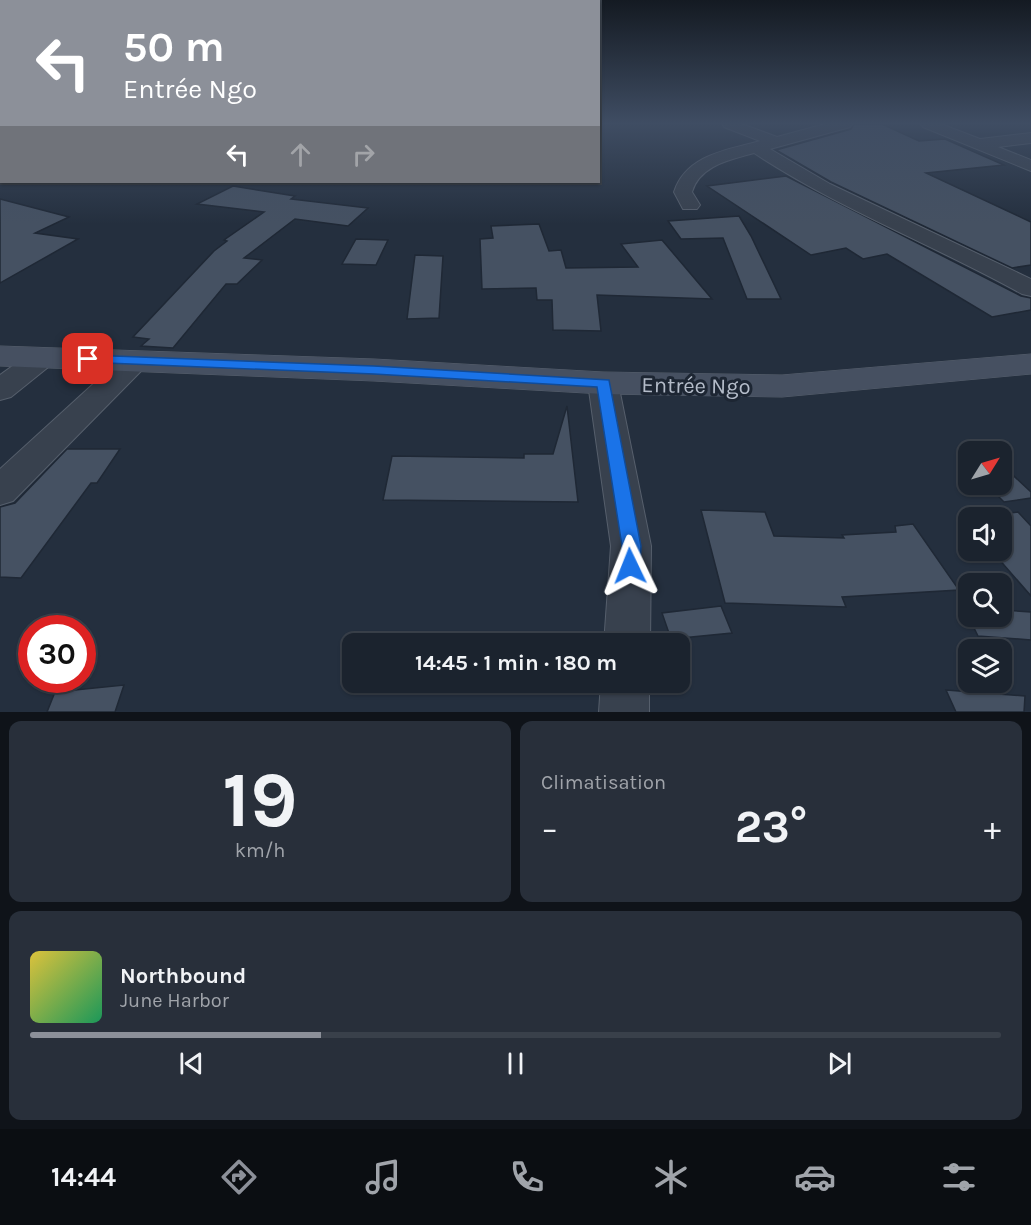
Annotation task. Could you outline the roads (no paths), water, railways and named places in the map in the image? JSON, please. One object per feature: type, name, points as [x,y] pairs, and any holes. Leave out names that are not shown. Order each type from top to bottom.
[{"type":"street","points":[[690,205],[683,192],[684,186],[702,166],[720,157]]},
{"type":"street","points":[[774,157],[777,162],[851,203],[992,266],[1031,289]]},
{"type":"street","points":[[1011,157],[1031,166]]},
{"type":"street","name":"Entrée Ngo","points":[[0,356],[374,370],[603,383],[782,386],[1031,364]]},
{"type":"street","points":[[0,390],[42,358]]},
{"type":"street","points":[[0,491],[135,361]]},
{"type":"street","points":[[603,383],[631,546],[627,633]]},
{"type":"street","points":[[624,712],[625,693]]}]
